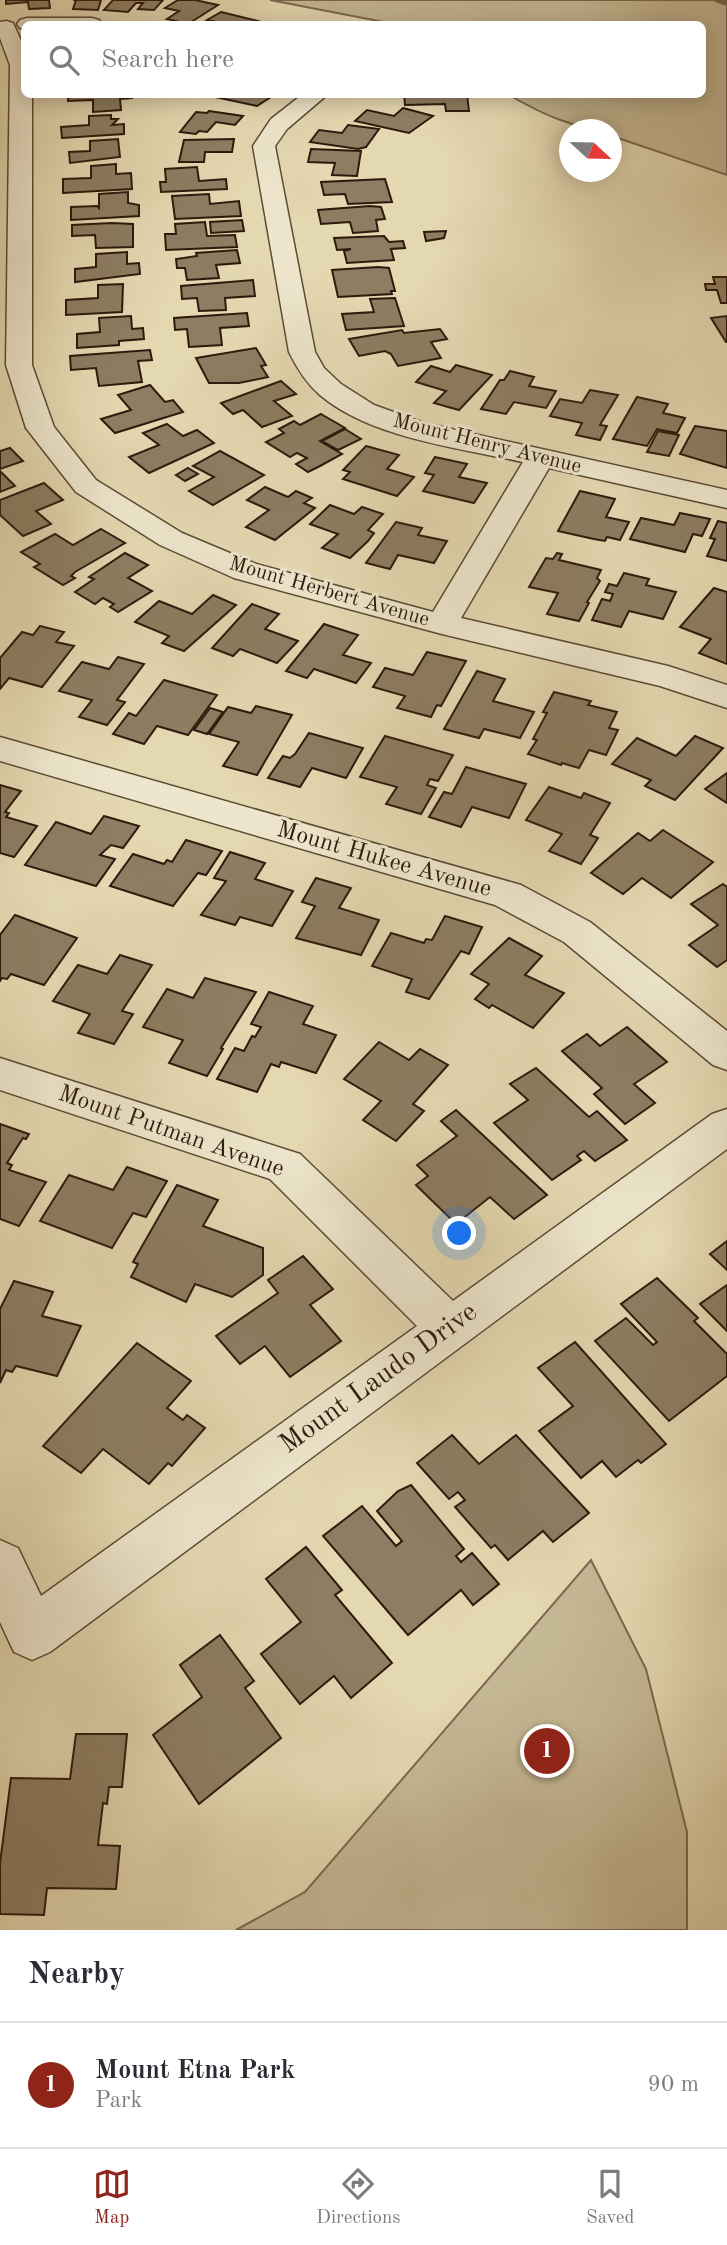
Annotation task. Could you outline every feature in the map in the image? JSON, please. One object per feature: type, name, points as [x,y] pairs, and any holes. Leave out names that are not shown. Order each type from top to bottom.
[{"type":"street","name":"Mount Herbert Avenue","points":[[14,26],[21,65],[10,152],[10,223],[19,365],[40,428],[86,485],[171,539],[245,571],[442,624],[668,677],[727,697]]},
{"type":"street","name":"Mount Henry Avenue","points":[[312,98],[279,124],[264,146],[302,352],[313,372],[331,390],[364,411],[416,430],[727,499]]},
{"type":"street","points":[[442,624],[540,458]]},
{"type":"street","name":"Mount Hukee Avenue","points":[[0,749],[508,895],[577,932],[727,1054]]},
{"type":"street","name":"Mount Putman Avenue","points":[[0,1074],[285,1166],[449,1327]]},
{"type":"street","name":"Mount Laudo Drive","points":[[0,1565],[32,1634],[727,1126]]},
{"type":"shaded area","points":[[270,0],[727,0],[727,175],[622,139],[622,119],[559,119],[515,98],[706,98],[706,21],[378,21]]},
{"type":"shaded area","points":[[591,1560],[646,1669],[687,1832],[687,1930],[236,1930],[305,1892]]},
{"type":"building","points":[[6,0],[49,0],[50,8],[29,9],[28,2],[6,4]]},
{"type":"building","points":[[76,0],[101,0],[98,10],[73,9]]},
{"type":"building","points":[[113,0],[163,0],[154,10],[138,9],[143,3],[136,3],[128,12],[104,10]]},
{"type":"building","points":[[178,0],[195,0],[218,5],[193,21],[167,19],[179,11],[165,8]]},
{"type":"building","points":[[221,12],[258,21],[212,21],[207,20]]},
{"type":"building","points":[[68,98],[132,98],[120,99],[121,110],[93,112],[93,100],[68,101]]},
{"type":"building","points":[[220,98],[269,98],[257,106]]},
{"type":"building","points":[[404,98],[467,98],[469,111],[446,111],[445,104],[405,105]]},
{"type":"building","points":[[403,108],[433,116],[409,133],[355,121],[367,110],[394,116]]},
{"type":"building","points":[[196,112],[243,116],[235,125],[216,122],[207,132],[180,132]]},
{"type":"building","points":[[111,115],[111,119],[118,119],[112,125],[124,124],[124,134],[62,138],[61,127],[89,125],[89,116]]},
{"type":"building","points":[[348,125],[379,129],[366,147],[358,149],[310,142],[319,130],[342,133]]},
{"type":"building","points":[[118,139],[120,157],[70,163],[69,152],[90,151],[90,141]]},
{"type":"building","points":[[234,139],[232,152],[205,152],[204,162],[179,162],[184,140]]},
{"type":"building","points":[[311,149],[361,151],[357,176],[332,175],[335,163],[308,162]]},
{"type":"building","points":[[116,164],[116,174],[131,173],[132,189],[63,193],[63,179],[91,178],[91,166]]},
{"type":"building","points":[[197,167],[199,181],[226,179],[227,189],[161,192],[160,182],[166,182],[165,169]]},
{"type":"building","points":[[385,179],[392,202],[348,204],[345,194],[324,195],[321,182]]},
{"type":"building","points":[[128,192],[128,203],[139,205],[139,216],[71,220],[71,207],[99,208],[99,194]]},
{"type":"building","points":[[209,194],[210,204],[239,201],[241,216],[175,219],[172,196]]},
{"type":"building","points":[[381,207],[385,219],[376,220],[378,231],[353,233],[350,222],[321,224],[318,210]]},
{"type":"building","points":[[242,220],[244,231],[211,233],[210,222]]},
{"type":"building","points":[[205,222],[207,236],[235,235],[237,247],[166,250],[165,234],[176,234],[175,224]]},
{"type":"building","points":[[133,224],[133,247],[96,248],[95,235],[72,236],[72,225]]},
{"type":"building","points":[[446,231],[444,238],[426,241],[424,232]]},
{"type":"building","points":[[384,236],[389,242],[403,241],[405,248],[391,249],[394,260],[347,263],[344,251],[351,249],[337,250],[334,238]]},
{"type":"building","points":[[237,250],[240,263],[216,265],[219,278],[187,280],[185,268],[177,268],[176,259],[197,256],[196,253]]},
{"type":"building","points":[[127,252],[127,264],[139,263],[140,274],[75,282],[75,269],[96,267],[96,254]]},
{"type":"building","points":[[389,268],[395,291],[391,291],[392,294],[338,297],[332,270]]},
{"type":"building","points":[[713,277],[727,277],[727,303],[721,303],[717,290],[706,290],[705,284],[715,284]]},
{"type":"building","points":[[253,280],[255,296],[225,298],[226,310],[199,311],[197,298],[182,299],[181,286]]},
{"type":"building","points":[[123,284],[122,312],[66,315],[66,300],[98,298],[98,285]]},
{"type":"building","points":[[395,298],[404,326],[346,330],[342,314],[374,312],[370,299]]},
{"type":"building","points":[[247,313],[249,326],[220,328],[222,345],[189,347],[187,329],[175,330],[174,318]]},
{"type":"building","points":[[131,316],[132,329],[143,328],[144,339],[119,341],[119,345],[77,348],[77,334],[100,332],[99,318]]},
{"type":"building","points":[[727,316],[727,342],[726,342],[711,318]]},
{"type":"building","points":[[440,329],[447,339],[431,342],[441,358],[398,366],[391,354],[385,351],[359,356],[349,339],[402,330],[404,333]]},
{"type":"building","points":[[256,348],[266,365],[261,366],[268,377],[239,383],[209,383],[196,358]]},
{"type":"building","points":[[150,350],[152,360],[138,361],[142,382],[99,386],[96,368],[71,370],[70,356]]},
{"type":"building","points":[[456,365],[492,375],[459,410],[434,403],[446,391],[416,382],[431,366],[450,372]]},
{"type":"building","points":[[510,371],[534,377],[529,386],[556,391],[546,408],[514,402],[506,414],[481,409],[500,380],[504,380]]},
{"type":"building","points":[[281,381],[296,394],[274,401],[292,416],[262,427],[243,410],[233,414],[221,403]]},
{"type":"building","points":[[150,385],[165,402],[173,400],[183,412],[115,433],[101,419],[131,410],[118,395]]},
{"type":"building","points":[[590,390],[618,395],[600,425],[607,426],[600,440],[576,435],[582,423],[550,416],[560,399],[582,403]]},
{"type":"building","points":[[637,397],[668,404],[663,413],[685,418],[677,433],[657,429],[647,446],[613,439]]},
{"type":"building","points":[[321,414],[345,428],[320,441],[342,454],[320,466],[308,472],[296,464],[307,458],[297,453],[290,457],[266,442],[284,433],[279,429],[294,421],[300,425]]},
{"type":"building","points":[[167,424],[183,436],[197,430],[214,443],[149,473],[129,457],[159,445],[143,433]]},
{"type":"building","points":[[695,426],[727,431],[727,468],[680,454]]},
{"type":"building","points":[[345,429],[361,439],[338,450],[322,441]]},
{"type":"building","points":[[658,431],[679,435],[669,456],[647,452]]},
{"type":"building","points":[[366,446],[399,455],[387,469],[414,477],[397,496],[343,479],[350,472],[343,470]]},
{"type":"building","points":[[10,448],[23,461],[0,469],[0,451]]},
{"type":"building","points":[[220,451],[264,475],[213,505],[189,491],[214,477],[193,466]]},
{"type":"building","points":[[435,457],[467,464],[459,477],[487,483],[474,503],[423,491],[434,475],[425,473]]},
{"type":"building","points":[[188,468],[198,474],[185,481],[176,475]]},
{"type":"building","points":[[0,471],[15,486],[0,492]]},
{"type":"building","points":[[44,483],[63,500],[36,511],[51,524],[23,536],[0,515],[0,500]]},
{"type":"building","points":[[265,487],[288,497],[296,491],[312,498],[304,503],[315,508],[275,540],[246,527],[269,510],[247,500]]},
{"type":"building","points":[[580,491],[615,499],[606,517],[629,522],[620,540],[607,537],[605,541],[558,531]]},
{"type":"building","points":[[330,505],[354,514],[362,507],[383,514],[368,530],[374,533],[368,541],[350,558],[322,548],[338,534],[310,524]]},
{"type":"building","points":[[680,513],[710,519],[702,536],[693,534],[685,552],[630,539],[641,518],[674,525]]},
{"type":"building","points":[[718,521],[727,523],[727,561],[707,556],[715,539],[710,538]]},
{"type":"building","points":[[396,522],[422,528],[418,535],[447,541],[434,563],[398,555],[390,569],[366,563]]},
{"type":"building","points":[[101,529],[125,543],[75,572],[71,576],[75,578],[63,585],[34,567],[40,564],[21,552],[55,534],[73,545]]},
{"type":"building","points":[[125,553],[148,565],[128,578],[152,591],[118,612],[110,607],[114,604],[103,598],[95,604],[75,592],[94,579],[89,577]]},
{"type":"building","points":[[557,553],[562,554],[559,560],[601,570],[597,578],[600,581],[579,621],[547,614],[558,593],[529,587],[546,558],[553,559]]},
{"type":"building","points":[[624,573],[649,579],[646,585],[676,592],[663,619],[629,611],[621,627],[592,620],[602,599],[610,601],[613,594],[605,592],[609,584],[617,586]]},
{"type":"building","points":[[714,588],[727,592],[727,664],[699,653],[711,639],[680,627]]},
{"type":"building","points":[[213,595],[236,605],[184,651],[162,643],[169,636],[135,622],[159,601],[192,614]]},
{"type":"building","points":[[252,604],[279,614],[265,629],[298,641],[277,663],[240,649],[233,656],[212,648]]},
{"type":"building","points":[[324,624],[358,635],[343,655],[371,663],[356,683],[314,669],[307,678],[286,671]]},
{"type":"building","points":[[40,626],[64,632],[56,642],[74,646],[42,687],[9,678],[0,689],[0,658],[22,632],[33,635]]},
{"type":"building","points":[[427,652],[466,661],[441,706],[437,705],[431,717],[397,708],[405,696],[373,687],[385,668],[413,675]]},
{"type":"building","points":[[118,657],[144,664],[117,700],[125,702],[107,725],[79,717],[92,700],[59,691],[82,662],[109,669]]},
{"type":"building","points":[[477,671],[505,679],[493,701],[534,712],[520,738],[484,729],[479,738],[444,729]]},
{"type":"building","points":[[164,680],[217,695],[188,735],[157,726],[144,744],[113,734],[129,713],[136,716]]},
{"type":"building","points":[[554,692],[591,701],[588,705],[617,712],[609,728],[618,730],[606,755],[589,750],[579,768],[528,754],[537,740],[533,739],[547,713],[543,712]]},
{"type":"building","points":[[256,706],[292,715],[257,775],[223,766],[239,742],[209,734],[228,707],[251,713]]},
{"type":"building","points":[[210,708],[223,712],[207,734],[194,730]]},
{"type":"building","points":[[309,733],[363,748],[346,778],[312,768],[300,787],[268,778],[283,756],[290,758],[295,754]]},
{"type":"building","points":[[385,736],[453,755],[438,781],[430,779],[427,785],[436,788],[421,814],[386,804],[397,787],[360,777]]},
{"type":"building","points":[[695,736],[723,748],[675,800],[645,786],[651,780],[612,764],[637,738],[676,756]]},
{"type":"building","points":[[466,767],[526,784],[509,818],[472,807],[461,827],[429,817],[444,792],[452,794]]},
{"type":"building","points":[[727,773],[727,803],[705,789]]},
{"type":"building","points":[[0,785],[21,791],[5,812],[9,813],[6,817],[37,826],[14,857],[0,853]]},
{"type":"building","points":[[549,787],[581,798],[584,793],[610,803],[590,835],[598,838],[581,864],[549,851],[562,834],[526,820]]},
{"type":"building","points":[[104,816],[139,826],[123,848],[111,845],[100,855],[115,859],[96,886],[25,865],[56,822],[91,834]]},
{"type":"building","points":[[663,830],[713,862],[671,898],[642,878],[623,894],[591,873],[638,833],[650,841]]},
{"type":"building","points":[[186,840],[222,851],[206,875],[198,873],[173,906],[110,886],[133,854],[164,864],[167,860],[172,862]]},
{"type":"building","points":[[230,852],[265,863],[255,879],[293,891],[272,926],[240,917],[235,925],[201,915],[226,881],[214,878]]},
{"type":"building","points":[[316,878],[351,888],[339,908],[379,920],[361,955],[296,938],[315,906],[302,902]]},
{"type":"building","points":[[723,884],[727,887],[727,960],[717,967],[689,945],[718,925],[691,904]]},
{"type":"building","points":[[15,915],[77,938],[44,985],[11,974],[0,981],[0,935]]},
{"type":"building","points":[[445,916],[482,927],[469,954],[461,951],[429,999],[406,992],[412,979],[372,966],[391,933],[424,943],[426,939],[432,940]]},
{"type":"building","points":[[509,938],[542,956],[525,975],[564,993],[533,1028],[492,1005],[489,1008],[475,999],[489,984],[471,974]]},
{"type":"building","points":[[120,955],[152,965],[122,1011],[133,1014],[114,1044],[78,1033],[90,1014],[53,1001],[78,965],[107,974]]},
{"type":"building","points":[[205,978],[256,992],[207,1076],[169,1063],[183,1040],[143,1027],[167,989],[193,998]]},
{"type":"building","points":[[269,992],[313,1006],[303,1024],[336,1035],[316,1073],[281,1062],[279,1067],[271,1064],[257,1092],[217,1079],[235,1048],[244,1051],[252,1036],[255,1037],[261,1027],[251,1024]]},
{"type":"building","points":[[627,1027],[667,1062],[634,1084],[655,1103],[625,1124],[594,1094],[602,1088],[562,1051],[587,1034],[600,1046]]},
{"type":"building","points":[[379,1042],[409,1060],[420,1049],[448,1065],[413,1104],[424,1111],[396,1141],[363,1120],[381,1101],[344,1079]]},
{"type":"building","points":[[536,1068],[589,1117],[597,1111],[627,1140],[595,1161],[584,1151],[577,1156],[581,1160],[552,1180],[494,1123],[528,1100],[510,1084]]},
{"type":"building","points":[[456,1110],[547,1195],[514,1219],[490,1197],[456,1224],[416,1185],[428,1176],[417,1165],[457,1136],[441,1121]]},
{"type":"building","points":[[0,1124],[29,1134],[26,1139],[23,1138],[7,1163],[12,1165],[9,1170],[46,1182],[19,1226],[0,1219]]},
{"type":"building","points":[[127,1167],[167,1181],[146,1217],[133,1213],[112,1248],[40,1221],[69,1175],[113,1190]]},
{"type":"building","points":[[177,1185],[218,1200],[203,1226],[263,1248],[263,1275],[232,1297],[195,1284],[186,1302],[131,1277],[138,1264],[133,1262]]},
{"type":"building","points":[[727,1241],[727,1270],[710,1254]]},
{"type":"building","points":[[303,1256],[333,1289],[310,1305],[341,1341],[290,1377],[265,1346],[240,1364],[216,1336],[278,1293],[268,1280]]},
{"type":"building","points":[[657,1278],[698,1318],[694,1321],[727,1354],[727,1376],[669,1421],[595,1341],[626,1318],[653,1345],[657,1342],[621,1304]]},
{"type":"building","points":[[14,1281],[53,1292],[42,1316],[81,1326],[57,1376],[16,1366],[12,1372],[6,1370],[0,1383],[0,1309]]},
{"type":"building","points":[[727,1285],[727,1331],[700,1304]]},
{"type":"building","points":[[575,1342],[666,1444],[616,1477],[602,1461],[581,1478],[539,1431],[573,1406],[538,1368]]},
{"type":"building","points":[[137,1343],[191,1381],[167,1408],[183,1420],[187,1415],[205,1428],[172,1466],[168,1463],[149,1484],[103,1449],[81,1473],[43,1446]]},
{"type":"building","points":[[452,1435],[479,1464],[516,1435],[589,1513],[553,1542],[543,1531],[508,1560],[495,1545],[491,1548],[455,1507],[465,1500],[458,1492],[449,1499],[417,1463]]},
{"type":"building","points":[[411,1485],[464,1549],[456,1556],[461,1562],[472,1553],[499,1584],[473,1605],[461,1590],[408,1635],[323,1536],[362,1506],[396,1546],[402,1541],[377,1511],[398,1491]]},
{"type":"building","points":[[306,1547],[342,1590],[335,1595],[392,1663],[351,1698],[334,1676],[300,1704],[261,1654],[301,1622],[266,1579]]},
{"type":"building","points":[[220,1635],[254,1681],[245,1688],[281,1738],[199,1804],[153,1735],[202,1697],[180,1665]]},
{"type":"building","points":[[76,1734],[127,1734],[122,1787],[109,1787],[107,1804],[103,1803],[98,1845],[120,1846],[116,1889],[47,1888],[44,1915],[0,1914],[0,1863],[11,1778],[70,1779]]},
{"type":"waterway","points":[[718,0],[727,3]]},
{"type":"place","name":"Mount Etna Park","points":[[547,1751]]}]
